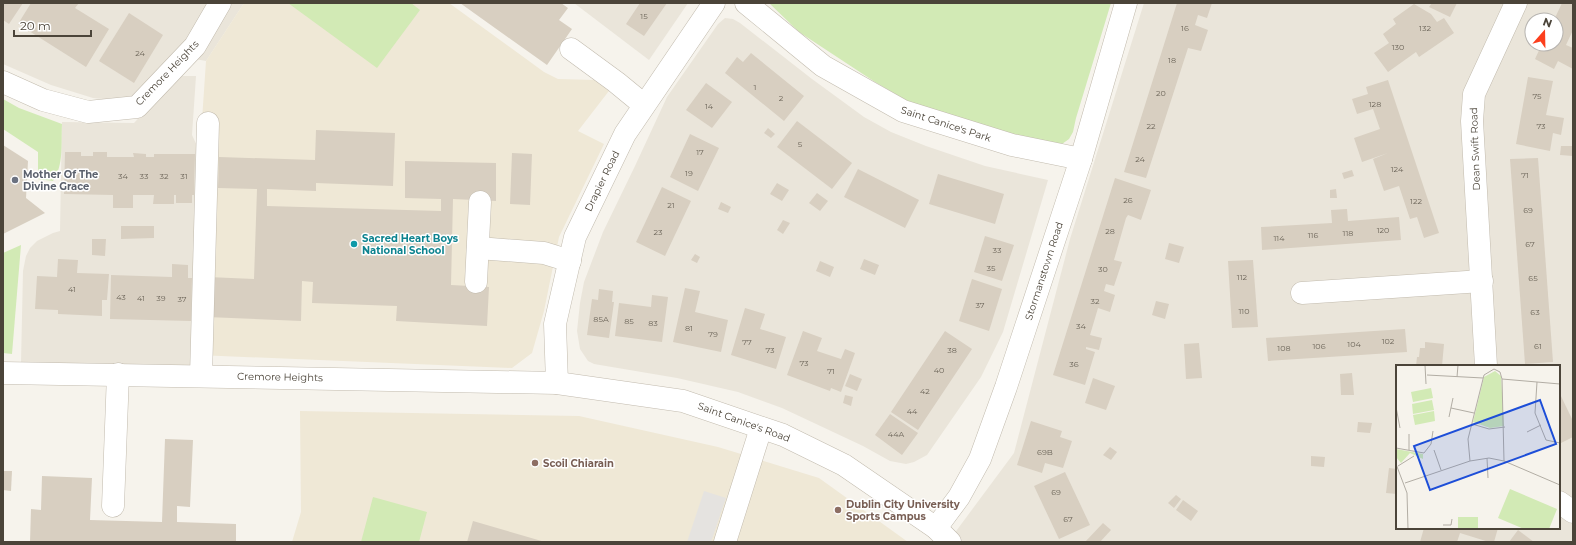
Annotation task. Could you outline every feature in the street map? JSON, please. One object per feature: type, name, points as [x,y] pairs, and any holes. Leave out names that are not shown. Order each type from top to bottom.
[{"type":"street","name":"Cremore Heights","points":[[3,82],[43,100],[88,112],[137,107],[195,46],[220,3]]},
{"type":"street","name":"Drapier Road","points":[[557,383],[555,324],[575,237],[624,134],[714,3]]},
{"type":"street","name":"Saint Canice's Park","points":[[746,3],[822,66],[903,111],[1012,145],[1081,159]]},
{"type":"street","name":"Stormanstown Road","points":[[943,535],[959,497],[980,459],[1006,387],[1081,159],[1126,3]]},
{"type":"street","name":"Dean Swift Road","points":[[1486,365],[1472,121],[1474,94],[1516,3]]},
{"type":"street","points":[[571,49],[616,82],[644,105]]},
{"type":"street","points":[[202,376],[208,122]]},
{"type":"street","points":[[476,282],[480,202]]},
{"type":"street","points":[[478,248],[544,253],[570,260]]},
{"type":"street","points":[[1302,293],[1482,281]]},
{"type":"street","name":"Cremore Heights","points":[[3,373],[557,383]]},
{"type":"street","points":[[113,506],[118,374]]},
{"type":"street","name":"Saint Canice's Road","points":[[557,383],[683,400],[783,435],[844,465],[943,535]]},
{"type":"street","points":[[725,542],[761,428]]},
{"type":"street","points":[[1560,503],[1573,512]]},
{"type":"shaded area","points":[[3,3],[244,3],[206,61],[195,59],[139,103],[93,98],[51,85],[3,64]]},
{"type":"shaded area","points":[[244,3],[449,3],[544,72],[558,79],[595,80],[612,87],[578,131],[604,144],[559,237],[544,311],[532,353],[512,368],[197,355],[202,120],[206,61]]},
{"type":"shaded area","points":[[574,3],[688,3],[649,60]]},
{"type":"shaded area","points":[[1144,3],[1573,3],[1573,542],[948,542],[1014,453],[1070,239]]},
{"type":"shaded area","points":[[725,18],[733,19],[740,23],[864,117],[891,132],[926,146],[985,166],[1048,180],[1003,332],[981,377],[927,455],[914,462],[906,464],[890,461],[863,446],[782,408],[738,392],[677,378],[594,364],[588,361],[580,349],[577,331],[584,282],[603,232],[667,97],[718,24]]},
{"type":"shaded area","points":[[179,76],[196,76],[192,135],[199,150],[193,366],[21,363],[23,271],[26,256],[30,248],[37,241],[60,231],[62,122],[134,123]]},
{"type":"shaded area","name":"Scoil Chiarain","points":[[300,411],[579,416],[718,447],[819,478],[908,542],[292,542],[301,512]]},
{"type":"shaded area","points":[[704,491],[726,498],[711,542],[687,542]]},
{"type":"green space","points":[[288,3],[411,3],[420,10],[377,68]]},
{"type":"green space","points":[[769,3],[1111,3],[1073,132],[1069,139],[1062,144],[1051,145],[1009,138],[914,105],[875,82],[799,32]]},
{"type":"green space","points":[[3,99],[19,108],[62,124],[62,147],[59,168],[53,181],[38,179],[38,152],[3,129]]},
{"type":"green space","points":[[21,245],[12,354],[3,353],[3,253]]},
{"type":"green space","points":[[373,497],[427,512],[419,542],[361,542]]},
{"type":"building","points":[[3,3],[23,3],[9,24],[3,20]]},
{"type":"building","points":[[31,3],[79,3],[75,8],[109,29],[86,67],[18,24]]},
{"type":"building","points":[[460,3],[561,3],[568,8],[559,20],[572,29],[547,65]]},
{"type":"building","points":[[640,3],[667,3],[644,36],[626,24]]},
{"type":"building","points":[[1177,3],[1212,3],[1207,18],[1198,15],[1195,25],[1208,30],[1201,51],[1188,48],[1146,178],[1124,172]]},
{"type":"building","points":[[1432,3],[1457,3],[1450,17],[1429,7]]},
{"type":"building","points":[[1562,3],[1573,3],[1573,30],[1566,45],[1573,48],[1573,69],[1558,61],[1554,69],[1535,59],[1538,52],[1564,52],[1564,12],[1558,12]]},
{"type":"building","points":[[1414,4],[1431,14],[1437,22],[1444,18],[1454,33],[1419,57],[1416,52],[1388,72],[1374,53],[1389,43],[1383,34],[1396,24],[1393,19]]},
{"type":"building","points":[[129,13],[163,35],[134,83],[99,61]]},
{"type":"building","points":[[751,53],[804,96],[784,121],[725,73],[737,57],[743,62]]},
{"type":"building","points":[[1528,77],[1553,81],[1546,115],[1564,118],[1561,135],[1553,133],[1550,151],[1516,144]]},
{"type":"building","points":[[1388,80],[1439,233],[1424,238],[1417,217],[1410,219],[1399,186],[1384,191],[1373,159],[1388,153],[1362,162],[1354,138],[1380,129],[1373,109],[1357,114],[1352,99],[1368,94],[1366,87]]},
{"type":"building","points":[[706,83],[732,102],[712,128],[686,110]]},
{"type":"building","points":[[797,121],[852,163],[832,189],[777,147]]},
{"type":"building","points":[[768,128],[775,134],[771,138],[764,133]]},
{"type":"building","name":"Sacred Heart Boys National School","points":[[316,130],[395,133],[393,186],[316,183],[316,191],[267,189],[267,206],[441,211],[441,199],[405,198],[405,161],[496,163],[496,201],[453,199],[451,285],[489,287],[487,326],[396,321],[397,306],[312,303],[313,282],[302,281],[301,321],[207,317],[208,277],[254,279],[257,189],[218,188],[219,157],[315,160]]},
{"type":"building","points":[[690,134],[719,148],[698,191],[670,177]]},
{"type":"building","name":"Mother Of The Divine Grace","points":[[3,145],[28,161],[26,198],[45,213],[3,234]]},
{"type":"building","points":[[1561,146],[1573,146],[1573,156],[1560,155]]},
{"type":"building","points":[[65,152],[81,152],[81,156],[93,156],[93,152],[107,152],[107,157],[134,157],[133,153],[146,154],[146,157],[154,157],[154,154],[195,154],[194,195],[192,195],[192,203],[176,203],[176,195],[174,195],[174,204],[153,204],[154,195],[133,195],[133,208],[113,208],[113,195],[64,194]]},
{"type":"building","points":[[512,153],[532,154],[530,205],[510,204]]},
{"type":"building","points":[[1538,158],[1553,362],[1525,364],[1510,159]]},
{"type":"building","points":[[858,169],[919,200],[905,228],[844,197]]},
{"type":"building","points":[[1352,170],[1354,176],[1344,179],[1342,173]]},
{"type":"building","points":[[938,174],[1004,194],[995,224],[929,204]]},
{"type":"building","points":[[1115,178],[1151,190],[1141,220],[1128,215],[1126,218],[1114,260],[1122,262],[1114,286],[1106,284],[1104,291],[1115,295],[1110,312],[1098,308],[1090,335],[1102,338],[1099,350],[1086,347],[1086,349],[1095,352],[1085,385],[1053,375]]},
{"type":"building","points":[[777,183],[789,190],[782,201],[770,194]]},
{"type":"building","points":[[662,187],[691,201],[665,256],[636,242]]},
{"type":"building","points":[[1336,189],[1337,198],[1330,198],[1330,190]]},
{"type":"building","points":[[817,193],[828,201],[820,211],[809,203]]},
{"type":"building","points":[[721,202],[731,207],[728,213],[718,209]]},
{"type":"building","points":[[1347,209],[1348,221],[1399,217],[1401,240],[1262,250],[1261,227],[1332,223],[1331,210]]},
{"type":"building","points":[[783,220],[790,223],[783,234],[777,230]]},
{"type":"building","points":[[121,226],[154,226],[154,238],[121,239]]},
{"type":"building","points":[[985,236],[1014,245],[1002,281],[974,272]]},
{"type":"building","points":[[92,239],[106,239],[105,256],[92,255]]},
{"type":"building","points":[[1169,243],[1184,247],[1179,263],[1165,259]]},
{"type":"building","points":[[695,254],[700,257],[697,263],[691,260]]},
{"type":"building","points":[[58,259],[78,260],[77,273],[109,274],[107,300],[102,300],[102,316],[58,314],[58,310],[35,309],[37,276],[57,277]]},
{"type":"building","points":[[864,259],[879,265],[875,275],[860,269]]},
{"type":"building","points":[[1253,260],[1258,327],[1232,328],[1228,261]]},
{"type":"building","points":[[820,261],[834,267],[830,277],[816,271]]},
{"type":"building","points":[[172,264],[188,265],[188,278],[192,278],[191,321],[110,319],[111,275],[172,277]]},
{"type":"building","points":[[972,279],[1002,289],[989,331],[959,321]]},
{"type":"building","points":[[685,288],[700,291],[695,312],[728,320],[721,352],[673,342]]},
{"type":"building","points":[[599,289],[613,291],[612,302],[614,302],[609,338],[587,335],[592,299],[598,300]]},
{"type":"building","points":[[652,295],[668,297],[662,342],[615,336],[619,303],[651,307]]},
{"type":"building","points":[[1156,301],[1169,304],[1165,319],[1152,315]]},
{"type":"building","points":[[745,308],[765,314],[760,329],[786,337],[776,369],[731,355]]},
{"type":"building","points":[[1405,329],[1407,352],[1268,361],[1266,338]]},
{"type":"building","points":[[803,331],[822,338],[817,351],[841,359],[845,349],[855,353],[841,392],[831,388],[830,391],[787,375]]},
{"type":"building","points":[[945,331],[972,349],[918,430],[891,412]]},
{"type":"building","points":[[1425,342],[1444,344],[1442,365],[1416,365],[1420,348],[1425,348]]},
{"type":"building","points":[[1199,343],[1202,378],[1186,379],[1184,344]]},
{"type":"building","points":[[1352,373],[1354,395],[1341,395],[1340,374]]},
{"type":"building","points":[[850,374],[862,379],[857,391],[845,386]]},
{"type":"building","points":[[1093,378],[1115,386],[1106,410],[1085,403]]},
{"type":"building","points":[[1560,394],[1573,421],[1573,437],[1560,444]]},
{"type":"building","points":[[845,395],[853,397],[851,406],[843,403]]},
{"type":"building","points":[[890,414],[918,433],[902,455],[875,435]]},
{"type":"building","points":[[1031,421],[1062,431],[1060,437],[1072,441],[1063,468],[1045,463],[1042,473],[1017,465]]},
{"type":"building","points":[[1358,422],[1372,423],[1370,433],[1357,432]]},
{"type":"building","points":[[165,439],[193,440],[190,507],[177,506],[177,522],[236,524],[236,542],[30,542],[31,509],[41,510],[42,476],[92,478],[90,520],[162,522]]},
{"type":"building","points":[[1110,447],[1117,452],[1111,460],[1103,455]]},
{"type":"building","points":[[1311,456],[1325,457],[1324,467],[1311,466]]},
{"type":"building","points":[[1389,468],[1396,469],[1396,494],[1386,493]]},
{"type":"building","points":[[3,471],[12,471],[11,491],[3,490]]},
{"type":"building","points":[[1065,472],[1090,525],[1059,539],[1034,486]]},
{"type":"building","points":[[1176,495],[1181,499],[1174,508],[1168,503]]},
{"type":"building","points":[[1183,500],[1198,511],[1191,521],[1176,510]]},
{"type":"building","points":[[473,521],[545,542],[467,542]]},
{"type":"building","points":[[1103,523],[1111,530],[1100,542],[1085,542]]},
{"type":"building","points":[[1424,529],[1498,529],[1494,542],[1489,542],[1460,533],[1457,542],[1420,542]]},
{"type":"building","points":[[1518,530],[1534,542],[1509,542]]},
{"type":"place","name":"Mother Of The Divine Grace","points":[[15,180]]},
{"type":"place","name":"Sacred Heart Boys National School","points":[[354,244]]},
{"type":"place","name":"Scoil Chiarain","points":[[535,463]]},
{"type":"place","name":"Dublin City University Sports Campus","points":[[838,510]]}]
